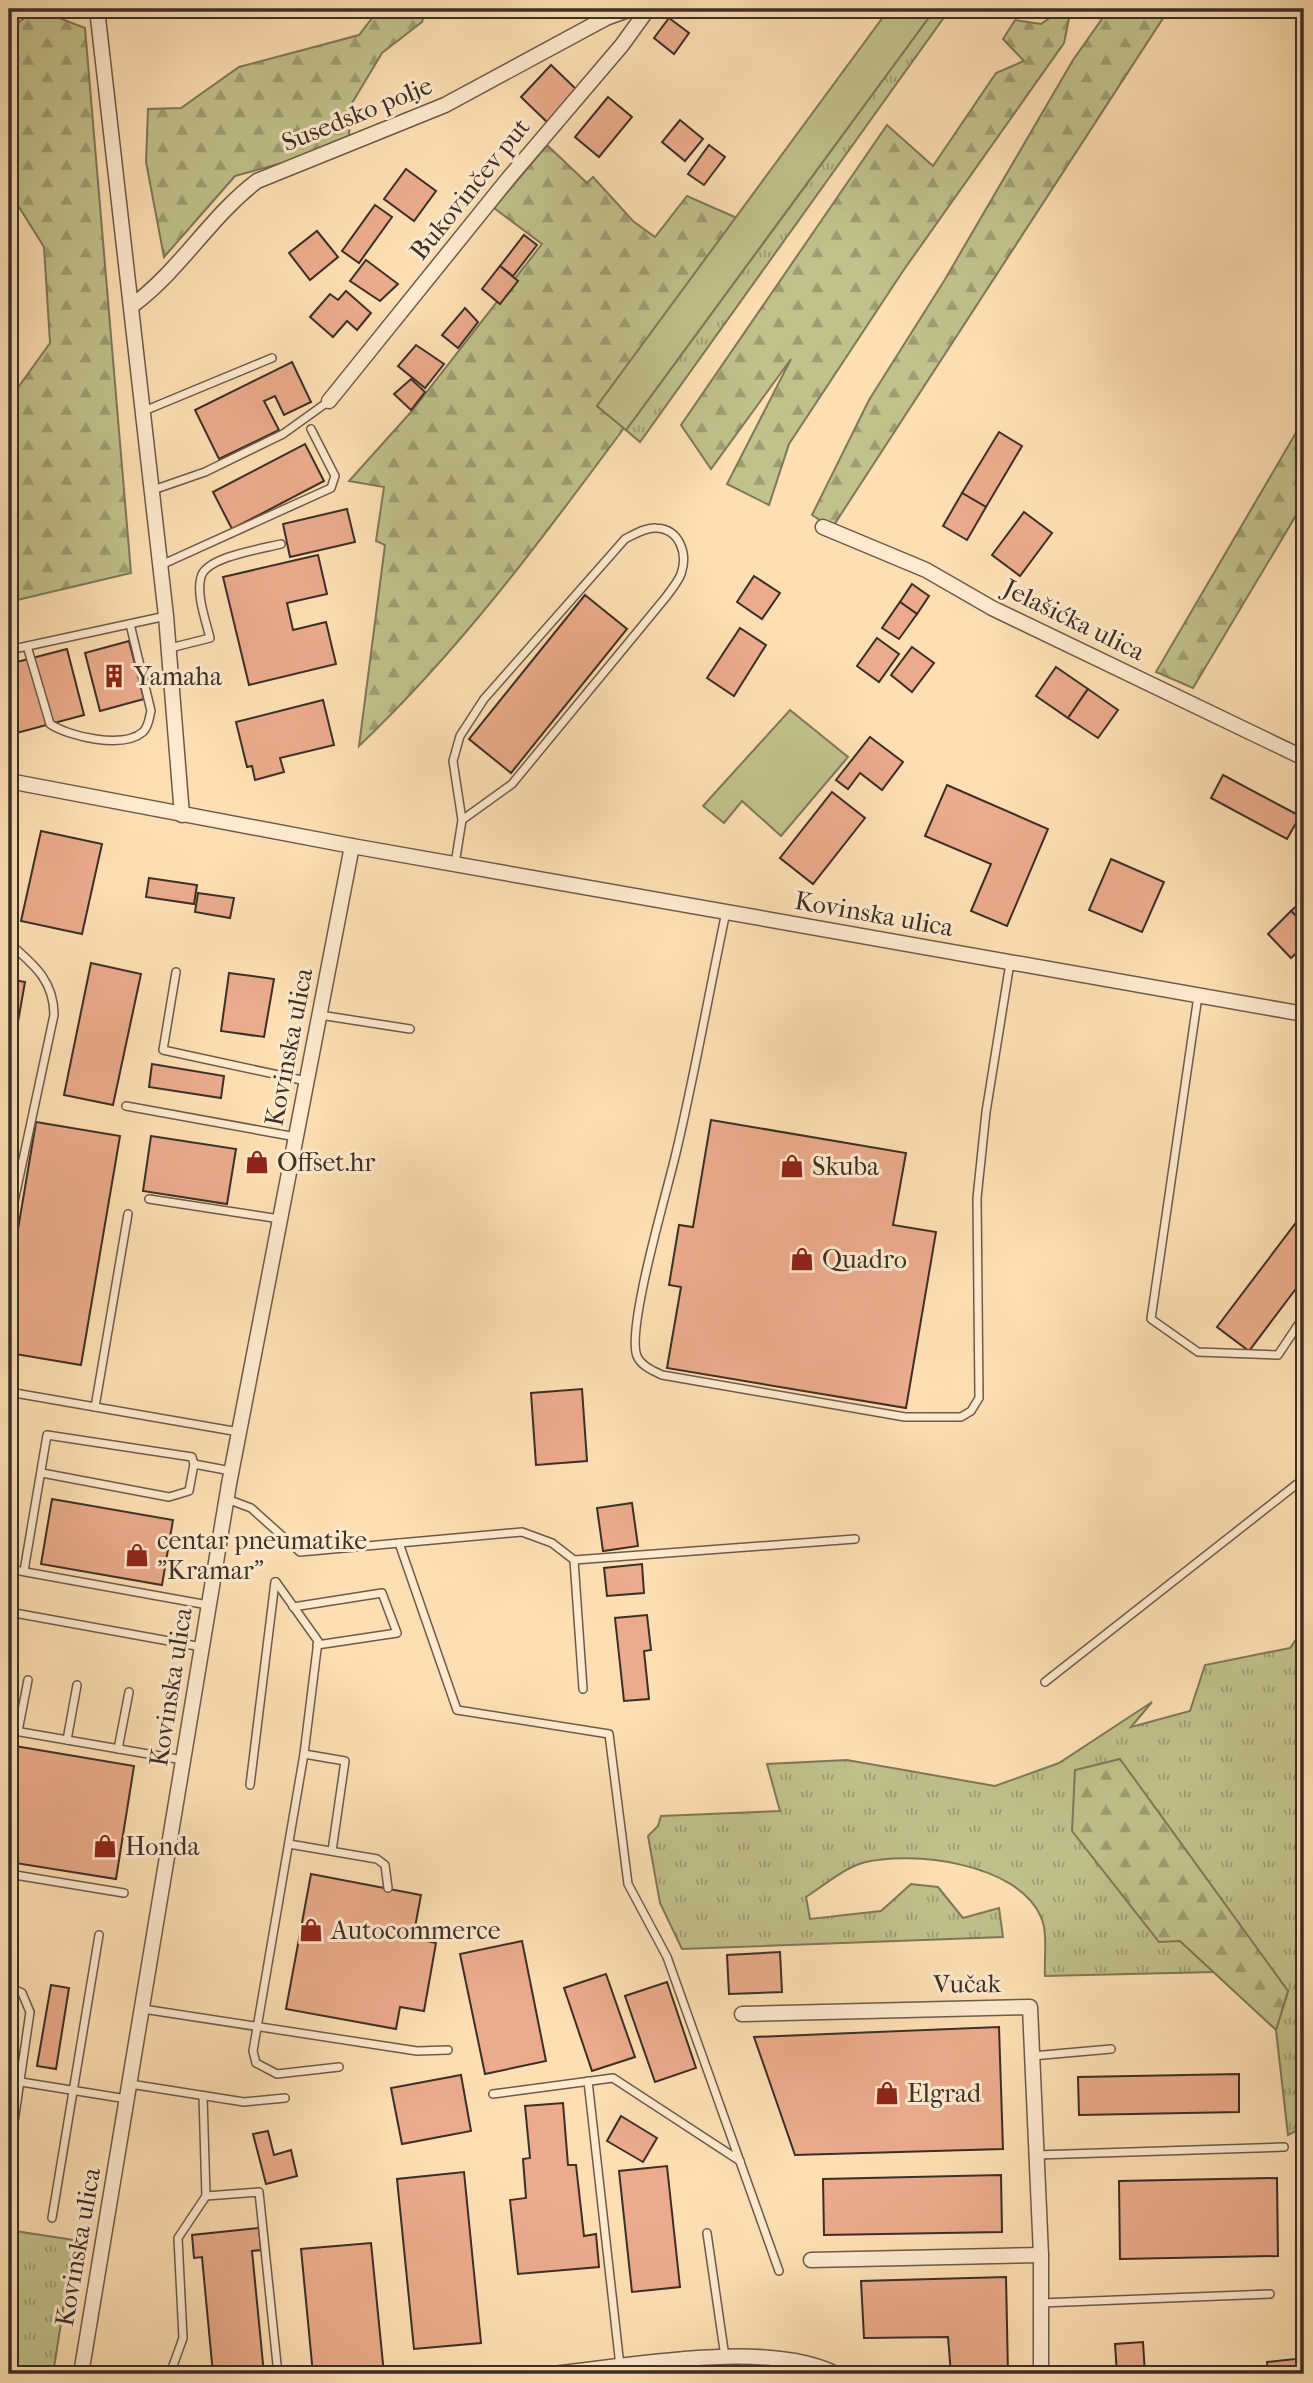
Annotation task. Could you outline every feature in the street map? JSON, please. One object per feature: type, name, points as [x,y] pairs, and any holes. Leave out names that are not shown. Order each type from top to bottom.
[{"type":"street","points":[[97,9],[170,648],[182,815]]},
{"type":"street","name":"Susedsko polje","points":[[132,305],[161,284],[234,198],[257,181],[445,105],[606,18],[631,9]]},
{"type":"street","name":"Bukovinčev put","points":[[329,401],[508,179],[622,45],[648,9]]},
{"type":"street","name":"Jelašićka ulica","points":[[823,527],[926,570],[992,608],[1304,758]]},
{"type":"street","name":"Kovinska ulica","points":[[9,781],[352,846],[1304,1014]]},
{"type":"street","name":"Kovinska ulica","points":[[82,2374],[227,1499],[352,846]]},
{"type":"street","name":"Vučak","points":[[742,2014],[1030,2007],[1041,2255],[1041,2374]]},
{"type":"street","points":[[811,2260],[1041,2255]]},
{"type":"street","points":[[560,2374],[620,2367],[768,2358],[815,2363],[836,2374]]},
{"type":"lane","points":[[144,411],[272,358]]},
{"type":"lane","points":[[153,491],[205,472],[283,434],[329,401]]},
{"type":"lane","points":[[161,565],[331,488],[335,476],[310,429]]},
{"type":"lane","points":[[455,864],[462,820],[453,761],[460,736],[484,699],[625,539],[657,528],[669,531],[679,540],[684,559],[681,575],[666,597],[512,784],[462,820]]},
{"type":"lane","points":[[170,648],[210,638],[201,587],[201,577],[207,568],[215,562],[281,544]]},
{"type":"lane","points":[[9,650],[166,616]]},
{"type":"lane","points":[[27,646],[50,724],[61,731],[127,740],[142,733],[148,726],[151,711],[130,624]]},
{"type":"lane","points":[[726,912],[677,1152],[635,1332],[637,1356],[647,1367],[676,1377],[905,1417],[961,1417],[971,1411],[979,1398],[977,1198],[986,1112],[1010,963]]},
{"type":"lane","points":[[9,1225],[54,1015],[54,1001],[43,974],[10,944]]},
{"type":"lane","points":[[176,972],[163,1050],[307,1081]]},
{"type":"lane","points":[[1198,996],[1151,1319],[1198,1352],[1278,1355],[1304,1317]]},
{"type":"lane","points":[[320,1015],[410,1029]]},
{"type":"lane","points":[[126,1106],[296,1137]]},
{"type":"lane","points":[[149,1199],[281,1219]]},
{"type":"lane","points":[[95,1407],[128,1214]]},
{"type":"lane","points":[[9,1392],[239,1432]]},
{"type":"lane","points":[[24,1572],[47,1436],[192,1457],[194,1464],[189,1491],[169,1497],[42,1473]]},
{"type":"lane","points":[[194,1464],[232,1471]]},
{"type":"lane","points":[[1045,1682],[1297,1484],[1304,1486]]},
{"type":"lane","points":[[227,1499],[251,1508],[300,1552],[522,1532],[552,1543],[575,1560],[855,1539]]},
{"type":"lane","points":[[399,1542],[457,1710],[608,1734],[628,1884],[667,1957],[779,2271]]},
{"type":"lane","points":[[575,1560],[583,1689]]},
{"type":"lane","points":[[9,1569],[209,1605]]},
{"type":"lane","points":[[250,1785],[275,1582],[318,1641],[304,1754],[253,2051],[256,2063],[277,2074],[340,2067]]},
{"type":"lane","points":[[293,1607],[382,1593],[397,1633],[317,1645]]},
{"type":"lane","points":[[9,1612],[202,1647]]},
{"type":"lane","points":[[18,1731],[28,1680]]},
{"type":"lane","points":[[67,1740],[77,1685]]},
{"type":"lane","points":[[118,1749],[129,1692]]},
{"type":"lane","points":[[9,1730],[184,1760]]},
{"type":"lane","points":[[304,1754],[345,1761],[332,1851]]},
{"type":"lane","points":[[289,1844],[377,1858],[385,1865],[388,1888]]},
{"type":"lane","points":[[9,1874],[124,1893]]},
{"type":"lane","points":[[52,2218],[99,1936]]},
{"type":"lane","points":[[9,1987],[22,1993],[30,2012],[9,2156]]},
{"type":"lane","points":[[143,2009],[417,2052],[448,2050]]},
{"type":"lane","points":[[1032,2056],[1111,2049]]},
{"type":"lane","points":[[493,2094],[613,2078],[740,2161]]},
{"type":"lane","points":[[588,2081],[620,2367]]},
{"type":"lane","points":[[21,2082],[74,2090],[203,2096],[244,2102],[285,2098]]},
{"type":"lane","points":[[170,2374],[183,2338],[178,2238],[206,2196],[203,2096]]},
{"type":"lane","points":[[1036,2155],[1284,2147]]},
{"type":"lane","points":[[206,2196],[259,2192],[278,2374]]},
{"type":"lane","points":[[707,2233],[725,2359]]},
{"type":"lane","points":[[1041,2303],[1270,2294]]},
{"type":"green space","points":[[36,9],[85,28],[131,573],[9,602],[9,400],[50,343],[44,247],[14,199],[9,198],[9,30]]},
{"type":"green space","points":[[379,9],[426,9],[422,22],[382,53],[352,103],[348,145],[235,176],[164,257],[146,162],[148,109],[181,108],[239,67],[359,35]]},
{"type":"green space","points":[[889,9],[935,9],[626,430],[597,406]]},
{"type":"green space","points":[[935,9],[950,9],[640,442],[626,430]]},
{"type":"green space","points":[[1062,9],[1071,9],[1064,43],[903,271],[789,444],[769,505],[727,484],[791,359],[711,469],[681,425],[887,125],[933,166],[996,73],[1024,61],[1003,39],[1015,20],[1041,24]]},
{"type":"green space","points":[[1109,9],[1169,9],[832,528],[812,515],[869,400],[944,281],[1073,60]]},
{"type":"green space","points":[[547,145],[587,183],[593,177],[633,221],[655,237],[687,196],[737,218],[597,406],[624,428],[499,593],[431,671],[359,746],[385,545],[376,541],[384,487],[349,481],[411,412],[542,244],[494,208]]},
{"type":"green space","points":[[1304,419],[1304,502],[1193,688],[1156,672]]},
{"type":"green space","points":[[790,710],[848,757],[781,836],[742,801],[724,823],[703,806]]},
{"type":"green space","points":[[1304,1628],[1304,2127],[1288,2135],[1276,2030],[1288,1991],[1180,1941],[1214,1972],[1045,1976],[1043,1923],[1029,1899],[1010,1884],[987,1873],[962,1865],[908,1858],[862,1863],[840,1873],[806,1897],[810,1919],[881,1911],[911,1884],[938,1887],[963,1918],[999,1908],[1003,1937],[682,1949],[660,1903],[648,1836],[658,1826],[661,1816],[780,1811],[767,1764],[847,1760],[995,1786],[1059,1763],[1152,1702],[1131,1727],[1190,1711],[1205,1665],[1290,1648]]},
{"type":"green space","points":[[1120,1759],[1288,1991],[1276,2030],[1180,1941],[1159,1942],[1072,1831],[1075,1770]]},
{"type":"green space","points":[[9,2230],[74,2240],[53,2374],[9,2374]]},
{"type":"building","points":[[669,18],[689,33],[674,54],[654,38]]},
{"type":"building","points":[[551,65],[577,90],[547,122],[521,97]]},
{"type":"building","points":[[608,97],[632,117],[599,157],[575,137]]},
{"type":"building","points":[[680,120],[703,139],[685,161],[662,142]]},
{"type":"building","points":[[709,145],[725,157],[704,185],[688,174]]},
{"type":"building","points":[[406,169],[436,191],[414,221],[384,199]]},
{"type":"building","points":[[375,205],[392,217],[359,263],[342,251]]},
{"type":"building","points":[[317,231],[338,257],[310,280],[289,253]]},
{"type":"building","points":[[524,235],[537,245],[513,276],[500,266]]},
{"type":"building","points":[[366,260],[398,284],[380,301],[350,281]]},
{"type":"building","points":[[500,266],[518,281],[500,304],[482,289]]},
{"type":"building","points":[[346,291],[371,313],[357,330],[347,321],[333,337],[310,317],[330,294],[338,300]]},
{"type":"building","points":[[465,308],[478,322],[458,348],[442,335]]},
{"type":"building","points":[[416,345],[444,364],[425,388],[398,366]]},
{"type":"building","points":[[292,362],[311,402],[284,415],[275,396],[264,401],[279,430],[219,459],[195,410]]},
{"type":"building","points":[[411,379],[425,392],[411,410],[394,394]]},
{"type":"building","points":[[999,432],[1022,446],[986,507],[962,493]]},
{"type":"building","points":[[305,444],[324,481],[232,529],[213,492]]},
{"type":"building","points":[[962,493],[986,507],[967,540],[943,526]]},
{"type":"building","points":[[347,509],[355,542],[290,557],[283,524]]},
{"type":"building","points":[[1024,512],[1052,533],[1020,576],[992,555]]},
{"type":"building","points":[[318,555],[327,594],[287,603],[293,630],[326,622],[336,664],[249,685],[223,577]]},
{"type":"building","points":[[754,576],[780,593],[762,619],[737,602]]},
{"type":"building","points":[[912,584],[929,596],[917,614],[900,602]]},
{"type":"building","points":[[585,595],[627,629],[511,773],[469,739]]},
{"type":"building","points":[[900,602],[917,614],[899,639],[882,628]]},
{"type":"building","points":[[740,628],[766,645],[734,696],[707,678]]},
{"type":"building","points":[[877,638],[899,654],[879,682],[857,666]]},
{"type":"building","name":"Yamaha","points":[[129,641],[144,699],[100,711],[85,653]]},
{"type":"building","points":[[912,647],[934,663],[912,692],[891,675]]},
{"type":"building","points":[[67,649],[84,715],[9,735],[9,664]]},
{"type":"building","points":[[1056,667],[1088,689],[1068,718],[1036,696]]},
{"type":"building","points":[[1088,689],[1118,710],[1098,738],[1068,718]]},
{"type":"building","points":[[323,700],[334,745],[280,758],[284,772],[255,780],[252,766],[247,767],[236,722]]},
{"type":"building","points":[[870,737],[903,762],[882,790],[860,773],[848,789],[836,780]]},
{"type":"building","points":[[1223,775],[1300,816],[1287,839],[1211,798]]},
{"type":"building","points":[[947,785],[1048,829],[1007,926],[971,911],[991,864],[925,836]]},
{"type":"building","points":[[832,792],[865,818],[813,884],[780,858]]},
{"type":"building","points":[[41,831],[102,844],[82,934],[21,921]]},
{"type":"building","points":[[1111,859],[1164,882],[1142,932],[1089,910]]},
{"type":"building","points":[[149,878],[197,885],[194,904],[146,897]]},
{"type":"building","points":[[198,893],[234,898],[230,918],[195,912]]},
{"type":"building","points":[[1304,899],[1304,924],[1291,911]]},
{"type":"building","points":[[1291,911],[1304,924],[1304,946],[1291,958],[1268,934]]},
{"type":"building","points":[[91,963],[141,974],[113,1105],[64,1095]]},
{"type":"building","points":[[229,973],[274,979],[264,1037],[221,1031]]},
{"type":"building","points":[[9,979],[25,982],[9,1073]]},
{"type":"building","points":[[152,1064],[224,1076],[221,1098],[149,1087]]},
{"type":"building","name":"Quadro","points":[[711,1120],[906,1153],[893,1225],[936,1232],[906,1408],[667,1368],[681,1287],[669,1285],[679,1225],[693,1227]]},
{"type":"building","points":[[36,1122],[120,1136],[81,1365],[9,1353],[9,1283]]},
{"type":"building","points":[[151,1136],[236,1149],[227,1204],[143,1191]]},
{"type":"building","points":[[1304,1212],[1304,1278],[1249,1351],[1217,1327]]},
{"type":"building","points":[[582,1389],[587,1461],[536,1465],[531,1393]]},
{"type":"building","points":[[52,1499],[173,1520],[162,1585],[41,1564]]},
{"type":"building","points":[[632,1503],[638,1546],[603,1551],[597,1508]]},
{"type":"building","points":[[642,1564],[644,1593],[607,1596],[604,1568]]},
{"type":"building","points":[[647,1615],[651,1650],[644,1651],[649,1699],[624,1701],[615,1618]]},
{"type":"building","points":[[9,1745],[134,1766],[116,1879],[9,1862]]},
{"type":"building","points":[[311,1874],[421,1895],[413,1938],[436,1943],[424,2011],[400,2007],[396,2029],[286,2009]]},
{"type":"building","points":[[522,1941],[546,2061],[485,2074],[460,1954]]},
{"type":"building","points":[[780,1952],[782,1992],[729,1994],[727,1955]]},
{"type":"building","points":[[606,1974],[635,2057],[592,2071],[564,1988]]},
{"type":"building","points":[[667,1982],[696,2068],[655,2082],[625,1996]]},
{"type":"building","points":[[51,1985],[69,1988],[56,2069],[37,2066]]},
{"type":"building","name":"Elgrad","points":[[999,2027],[1003,2149],[795,2155],[754,2037]]},
{"type":"building","points":[[1239,2074],[1239,2112],[1079,2115],[1078,2077]]},
{"type":"building","points":[[461,2075],[471,2131],[402,2144],[391,2088]]},
{"type":"building","points":[[563,2103],[568,2165],[576,2165],[584,2236],[596,2234],[599,2267],[518,2274],[510,2200],[526,2198],[523,2159],[530,2158],[525,2106]]},
{"type":"building","points":[[621,2116],[657,2138],[643,2162],[607,2141]]},
{"type":"building","points":[[268,2131],[274,2155],[291,2150],[297,2176],[266,2184],[253,2134]]},
{"type":"building","points":[[667,2166],[680,2287],[632,2292],[619,2171]]},
{"type":"building","points":[[464,2172],[481,2343],[414,2349],[397,2179]]},
{"type":"building","points":[[1001,2175],[1002,2232],[824,2235],[823,2179]]},
{"type":"building","points":[[1277,2178],[1278,2256],[1120,2259],[1119,2181]]},
{"type":"building","points":[[259,2228],[261,2250],[252,2251],[264,2374],[213,2374],[202,2257],[194,2258],[192,2235]]},
{"type":"building","points":[[371,2243],[384,2374],[313,2374],[301,2249]]},
{"type":"building","points":[[1006,2277],[1008,2374],[951,2374],[948,2337],[864,2338],[861,2281]]},
{"type":"building","points":[[1143,2342],[1145,2374],[1117,2374],[1115,2344]]},
{"type":"building","points":[[1304,2358],[1304,2374],[1268,2374],[1267,2362]]},
{"type":"place","name":"Yamaha","points":[[114,676]]},
{"type":"place","name":"Offset.hr","points":[[257,1162]]},
{"type":"place","name":"Skuba","points":[[792,1166]]},
{"type":"place","name":"Quadro","points":[[802,1259]]},
{"type":"place","name":"centar pneumatike \"Kramar\"","points":[[137,1555]]},
{"type":"place","name":"Honda","points":[[105,1846]]},
{"type":"place","name":"Autocommerce","points":[[311,1930]]},
{"type":"place","name":"Elgrad","points":[[887,2093]]}]
